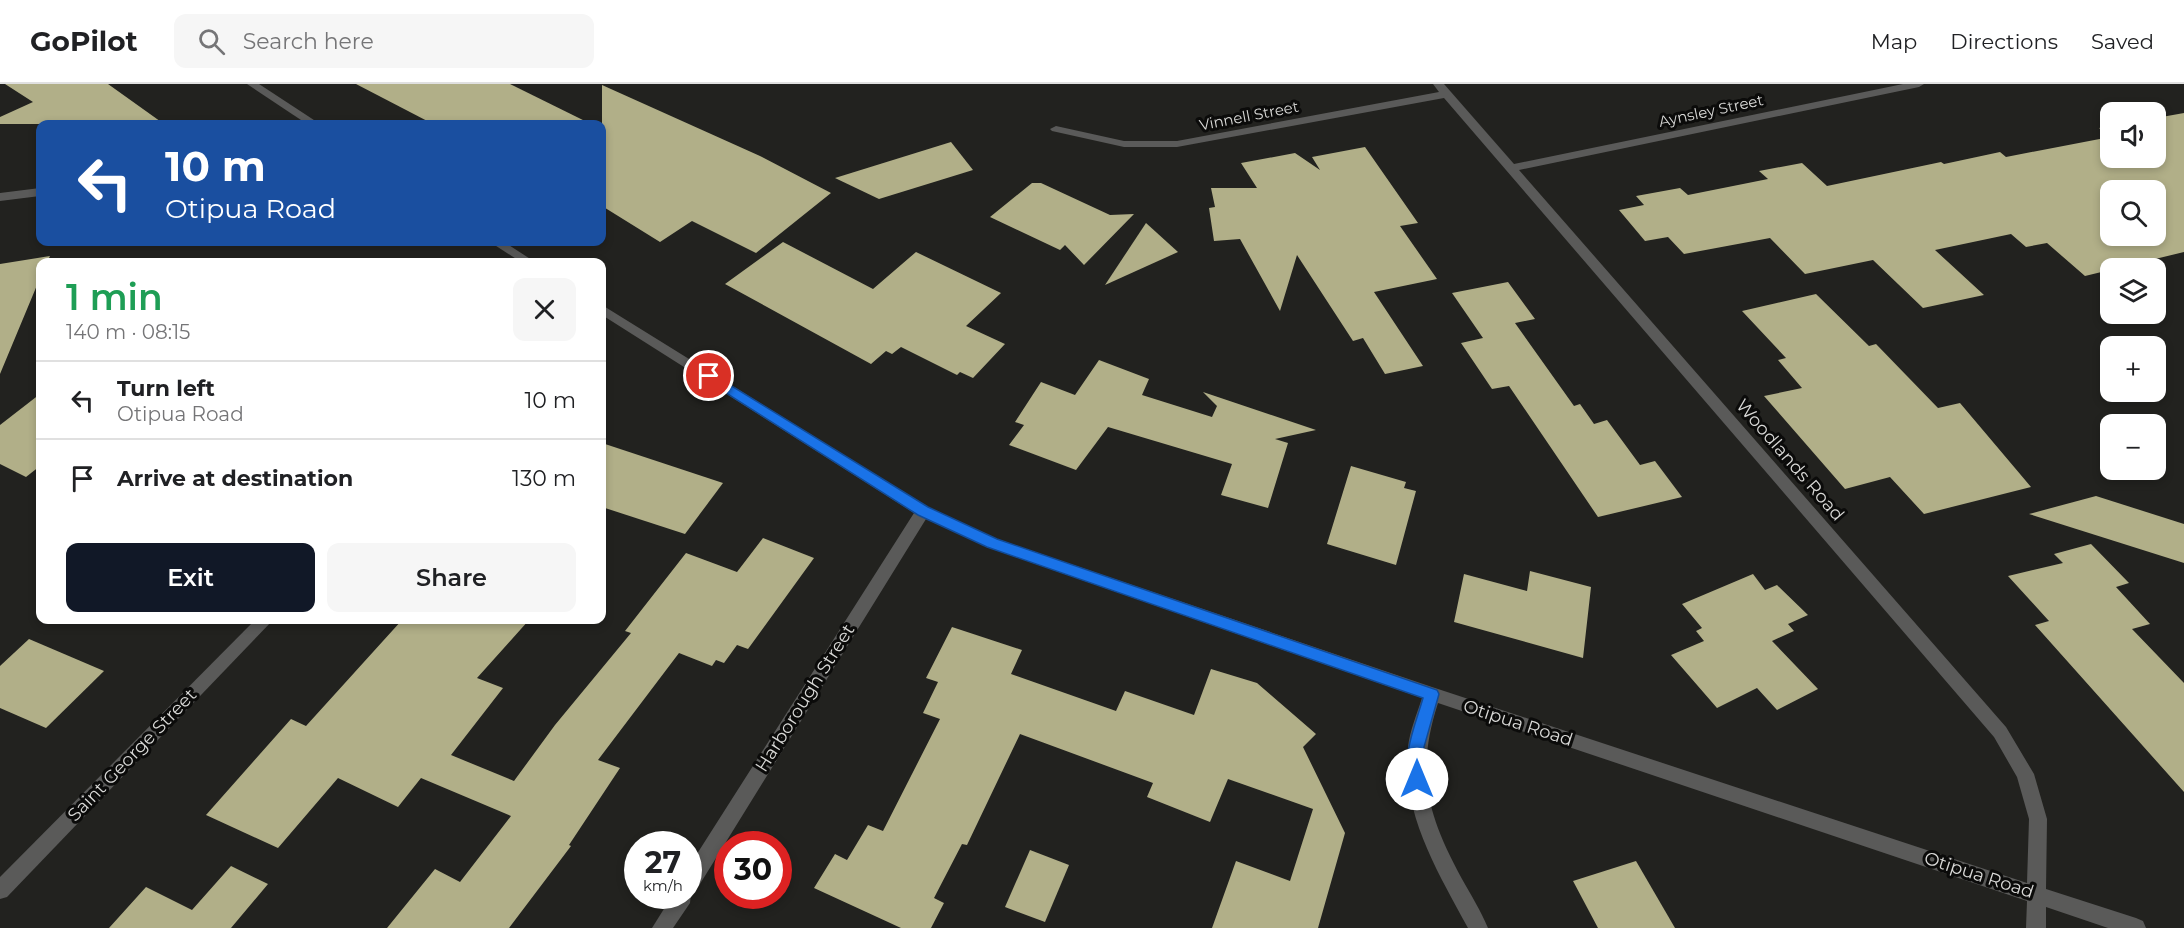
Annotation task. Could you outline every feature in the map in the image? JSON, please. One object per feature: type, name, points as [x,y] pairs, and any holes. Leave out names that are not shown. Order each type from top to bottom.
[{"type":"street","points":[[252,84],[308,120]]},
{"type":"street","name":"Aynsley Street","points":[[1510,168],[1918,84]]},
{"type":"street","name":"Woodlands Road","points":[[1442,89],[2000,732],[2025,774],[2038,819],[2036,848],[2039,895],[2036,928]]},
{"type":"street","name":"Vinnell Street","points":[[1056,129],[1124,144],[1177,144],[1442,89]]},
{"type":"street","points":[[0,197],[36,192]]},
{"type":"street","points":[[503,246],[522,258]]},
{"type":"street","name":"Otipua Road","points":[[606,312],[923,511],[992,543],[1432,694],[2136,928]]},
{"type":"street","name":"Harborough Street","points":[[702,864],[923,511]]},
{"type":"street","name":"Saint George Street","points":[[0,890],[261,624]]},
{"type":"street","points":[[1432,694],[1417,747],[1417,795],[1430,833],[1478,928]]},
{"type":"street","points":[[662,928],[674,909]]},
{"type":"building","points":[[5,84],[108,84],[158,120],[36,120],[36,124],[0,124],[0,117],[33,102]]},
{"type":"building","points":[[356,84],[510,84],[583,120],[425,120]]},
{"type":"building","points":[[602,85],[760,156],[831,193],[756,253],[692,221],[660,242],[606,208],[606,120],[602,120]]},
{"type":"building","points":[[2184,113],[2184,252],[2159,258],[2100,258],[2100,272],[2085,276],[2047,243],[2026,247],[2011,234],[1935,250],[1984,295],[1923,308],[1873,260],[1805,274],[1770,238],[1684,254],[1668,237],[1645,241],[1619,210],[1644,205],[1636,196],[1680,188],[1688,195],[1768,179],[1759,171],[1802,163],[1827,186],[2000,152],[2006,157],[2100,139],[2100,168],[2166,168],[2166,116]]},
{"type":"building","points":[[951,142],[973,170],[879,199],[835,178]]},
{"type":"building","points":[[1365,147],[1418,223],[1400,226],[1437,279],[1374,292],[1423,366],[1385,374],[1363,338],[1353,341],[1297,255],[1280,311],[1240,239],[1214,241],[1209,208],[1215,207],[1211,188],[1257,188],[1241,163],[1295,153],[1320,170],[1312,157]]},
{"type":"building","points":[[1032,183],[1041,183],[1110,215],[1134,214],[1084,265],[1065,245],[1060,250],[990,217]]},
{"type":"building","points":[[1146,223],[1178,252],[1105,285]]},
{"type":"building","points":[[783,242],[873,289],[916,252],[1001,293],[966,326],[1005,344],[973,378],[960,372],[957,375],[901,347],[892,354],[886,351],[871,364],[725,284]]},
{"type":"building","points":[[36,258],[36,288],[0,374],[0,264]]},
{"type":"building","points":[[1508,282],[1535,319],[1515,323],[1574,406],[1580,404],[1594,424],[1607,420],[1640,465],[1655,461],[1682,497],[1598,517],[1509,386],[1492,389],[1461,343],[1483,338],[1452,293]]},
{"type":"building","points":[[1816,294],[1869,346],[1876,344],[1938,408],[1960,403],[2031,487],[1924,514],[1890,477],[1845,489],[1764,396],[1802,388],[1778,360],[1786,358],[1742,311]]},
{"type":"building","points":[[1099,360],[1149,379],[1142,395],[1212,417],[1217,406],[1203,392],[1316,430],[1275,439],[1288,443],[1268,508],[1221,495],[1232,464],[1108,427],[1076,470],[1009,445],[1024,425],[1015,422],[1041,382],[1075,395]]},
{"type":"building","points":[[36,397],[36,469],[26,477],[0,464],[0,425]]},
{"type":"building","points":[[606,444],[723,483],[685,534],[606,508]]},
{"type":"building","points":[[1351,466],[1406,482],[1404,488],[1416,491],[1396,565],[1327,544]]},
{"type":"building","points":[[2096,496],[2184,524],[2184,563],[2029,514]]},
{"type":"building","points":[[763,538],[814,558],[748,649],[737,645],[724,663],[716,660],[712,666],[679,653],[598,760],[620,768],[569,845],[571,846],[509,928],[387,928],[435,869],[460,882],[511,816],[421,778],[398,807],[338,778],[278,848],[206,815],[291,719],[306,726],[398,624],[525,624],[477,678],[503,688],[451,755],[514,781],[555,725],[631,633],[625,631],[686,553],[737,572]]},
{"type":"building","points":[[2091,544],[2129,583],[2116,587],[2150,624],[2132,629],[2184,683],[2184,792],[2035,625],[2049,621],[2008,576],[2063,563],[2054,554]]},
{"type":"building","points":[[1530,571],[1591,587],[1583,658],[1454,622],[1464,574],[1527,591]]},
{"type":"building","points":[[1753,574],[1765,590],[1777,585],[1808,615],[1788,624],[1794,631],[1772,641],[1818,689],[1777,710],[1757,688],[1717,708],[1671,655],[1704,641],[1696,631],[1702,628],[1682,604]]},
{"type":"building","points":[[952,627],[1022,650],[1011,674],[1116,711],[1125,691],[1194,715],[1211,669],[1257,683],[1316,734],[1303,747],[1345,833],[1318,928],[1212,928],[1236,861],[1290,881],[1313,809],[1228,779],[1210,822],[1147,797],[1153,783],[1020,734],[967,845],[962,844],[934,898],[944,903],[931,928],[901,928],[814,888],[835,854],[847,860],[868,825],[883,831],[940,719],[923,713],[938,682],[926,678]]},
{"type":"building","points":[[29,639],[104,671],[46,728],[0,708],[0,666]]},
{"type":"building","points":[[1030,850],[1069,865],[1045,922],[1005,907]]},
{"type":"building","points":[[1636,861],[1675,928],[1598,928],[1573,881]]},
{"type":"building","points":[[231,866],[268,884],[231,928],[109,928],[146,887],[192,910]]},
{"type":"route","points":[[709,376],[923,511],[954,527],[992,543],[1432,694],[1417,747],[1417,779]]}]
